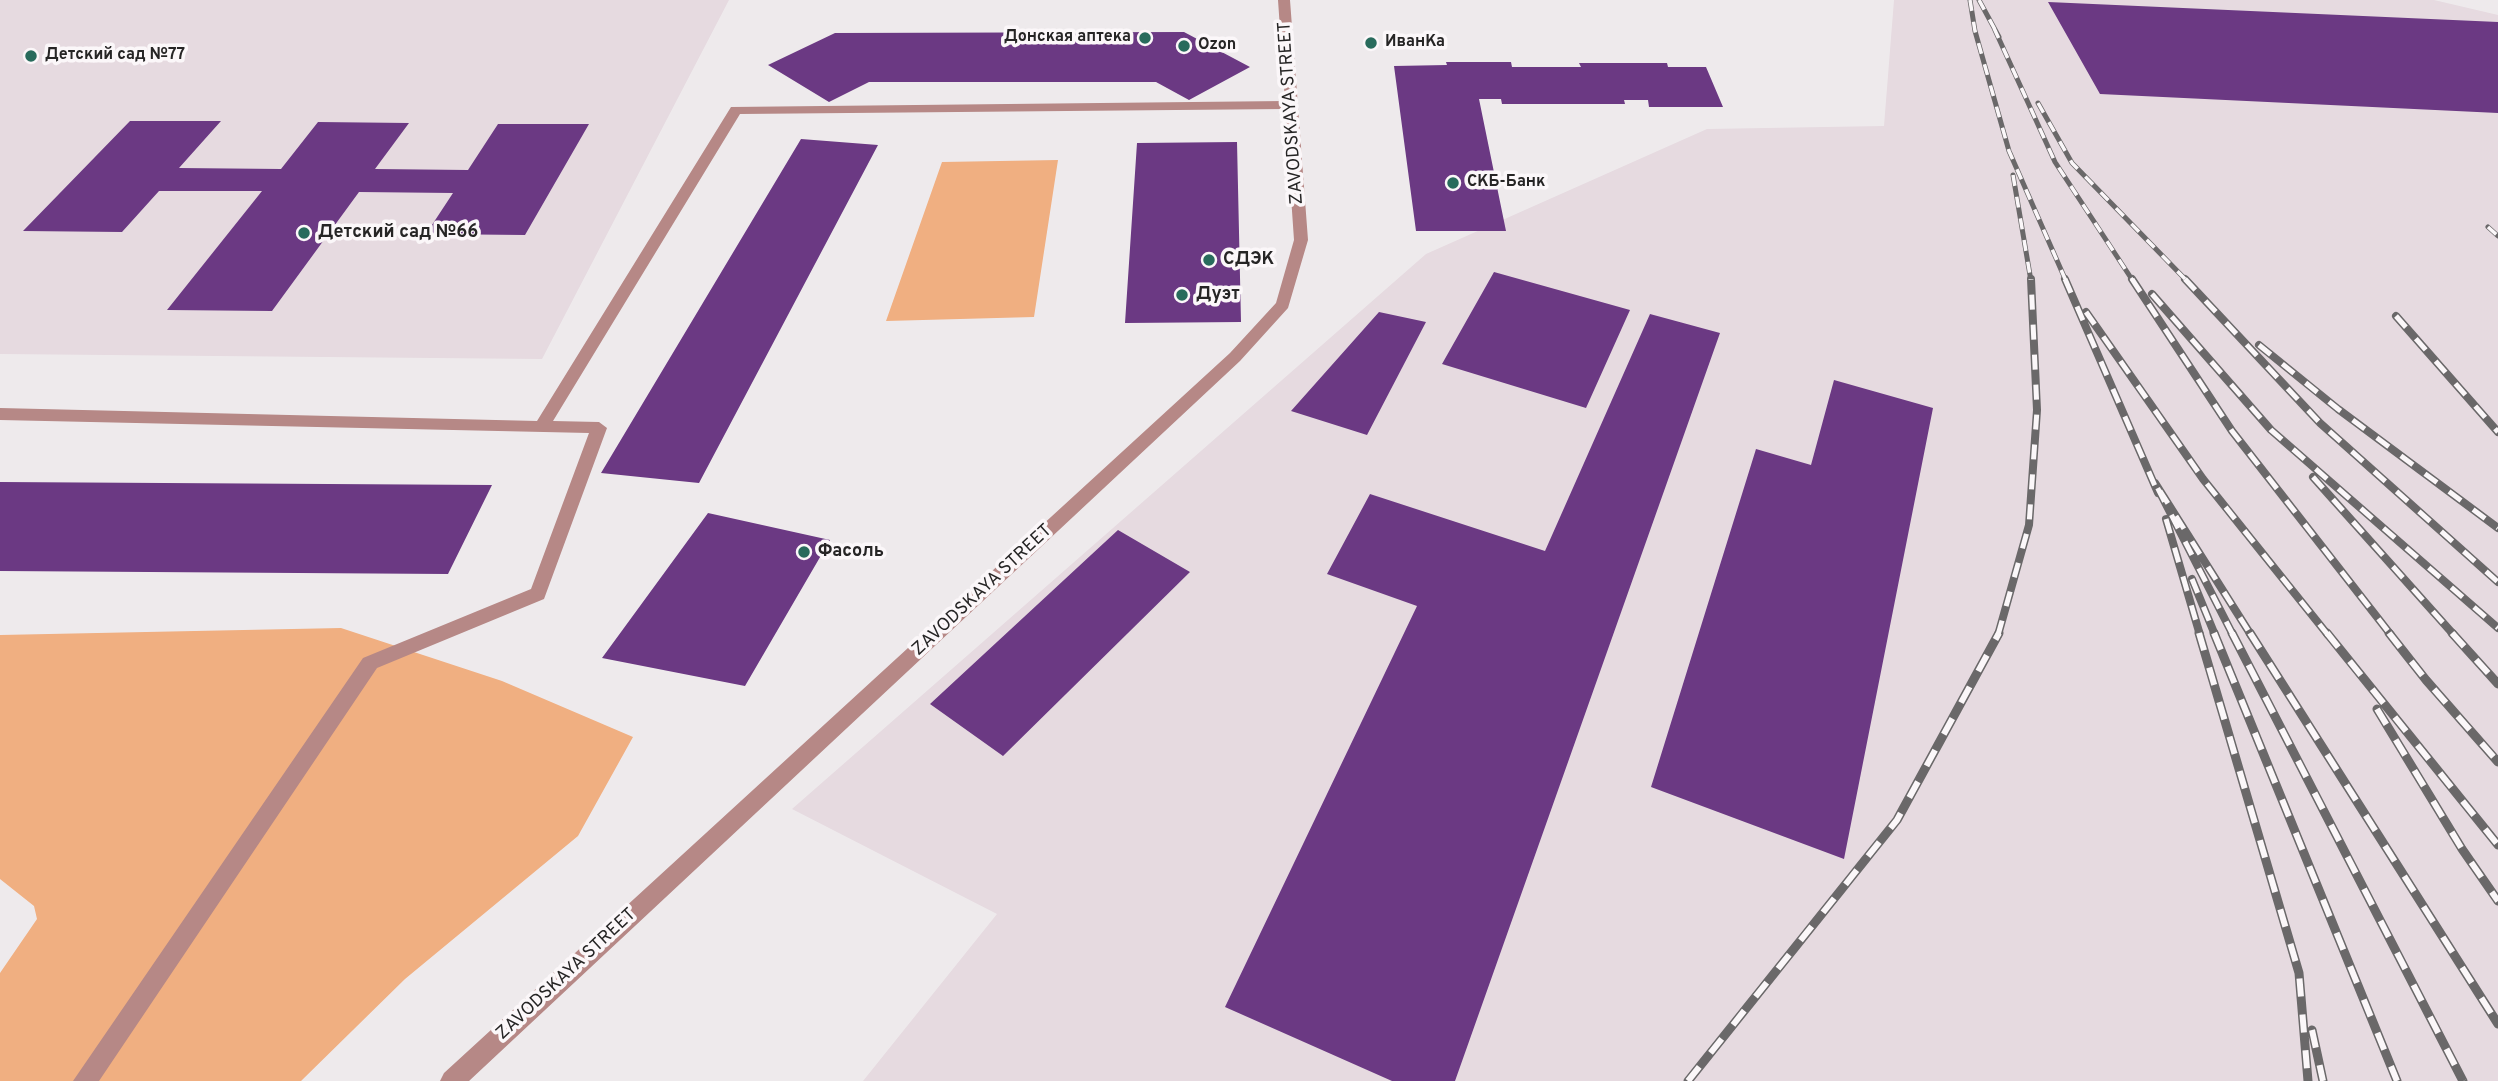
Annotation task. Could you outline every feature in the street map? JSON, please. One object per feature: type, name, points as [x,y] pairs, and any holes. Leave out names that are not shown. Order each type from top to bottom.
[{"type":"street","name":"ZAVODSKAYA STREET","points":[[452,1081],[1235,357],[1283,305],[1301,240],[1284,0]]},
{"type":"street","points":[[541,427],[736,110],[1292,104]]},
{"type":"street","points":[[0,414],[599,428],[538,594],[370,663],[85,1081]]},
{"type":"shaded area","name":"Детский сад №66","points":[[0,0],[729,0],[542,359],[0,354]]},
{"type":"shaded area","points":[[1894,0],[2434,0],[2498,15],[2498,1081],[863,1081],[997,914],[792,809],[1426,254],[1707,129],[1884,126]]},
{"type":"shaded area","points":[[1058,160],[1034,317],[886,321],[942,162]]},
{"type":"shaded area","points":[[341,628],[502,681],[633,737],[578,836],[405,979],[301,1081],[0,1081],[0,973],[37,919],[34,906],[0,879],[0,635]]},
{"type":"building","points":[[2048,2],[2498,22],[2498,113],[2100,94]]},
{"type":"building","points":[[1184,32],[1250,67],[1189,100],[1156,82],[869,82],[829,102],[768,65],[835,33]]},
{"type":"building","points":[[1446,62],[1511,62],[1512,67],[1581,67],[1579,63],[1667,63],[1668,67],[1706,67],[1723,107],[1649,107],[1648,100],[1624,100],[1625,104],[1502,104],[1501,99],[1479,99],[1506,231],[1416,231],[1394,66],[1447,65]]},
{"type":"building","points":[[130,121],[221,121],[179,168],[281,169],[318,122],[409,123],[375,169],[468,170],[498,124],[589,124],[525,235],[426,234],[453,193],[359,192],[272,311],[167,310],[262,191],[159,191],[122,232],[23,231]]},
{"type":"building","points":[[801,139],[878,145],[699,483],[601,473]]},
{"type":"building","points":[[1237,142],[1241,322],[1125,323],[1137,143]]},
{"type":"building","points":[[1494,272],[1630,310],[1586,408],[1442,364]]},
{"type":"building","points":[[1379,312],[1426,322],[1367,435],[1291,411]]},
{"type":"building","points":[[1650,314],[1720,333],[1455,1081],[1392,1081],[1225,1007],[1417,606],[1327,574],[1370,494],[1545,551]]},
{"type":"building","points":[[1834,380],[1933,408],[1844,859],[1651,787],[1756,449],[1811,465]]},
{"type":"building","points":[[0,482],[492,485],[448,574],[0,571]]},
{"type":"building","points":[[708,513],[830,540],[745,686],[602,658]]},
{"type":"building","points":[[1118,530],[1190,572],[1003,756],[930,704]]},
{"type":"railway","points":[[1970,0],[1975,31],[2009,151],[2066,281]]},
{"type":"railway","points":[[1979,0],[1999,37]]},
{"type":"railway","points":[[1994,28],[2055,162],[2133,281]]},
{"type":"railway","points":[[2038,103],[2072,163],[2187,281]]},
{"type":"railway","points":[[2013,175],[2031,281]]},
{"type":"railway","points":[[2488,227],[2498,236]]},
{"type":"railway","points":[[1998,635],[2029,525],[2037,410],[2031,279]]},
{"type":"railway","points":[[2065,279],[2158,493]]},
{"type":"railway","points":[[2132,279],[2232,431],[2391,635]]},
{"type":"railway","points":[[2185,279],[2320,423],[2498,582]]},
{"type":"railway","points":[[2152,294],[2271,430],[2498,628]]},
{"type":"railway","points":[[2086,312],[2203,479],[2328,635]]},
{"type":"railway","points":[[2396,316],[2498,432]]},
{"type":"railway","points":[[2259,345],[2338,409],[2498,528]]},
{"type":"railway","points":[[2313,477],[2454,635]]},
{"type":"railway","points":[[2233,635],[2155,483],[2251,635]]},
{"type":"railway","points":[[2166,519],[2200,635]]},
{"type":"railway","points":[[2192,579],[2215,635]]},
{"type":"railway","points":[[2199,633],[2299,973],[2308,1081]]},
{"type":"railway","points":[[2214,633],[2397,1081]]},
{"type":"railway","points":[[2232,633],[2463,1081]]},
{"type":"railway","points":[[2250,633],[2498,1024]]},
{"type":"railway","points":[[2327,633],[2498,845]]},
{"type":"railway","points":[[2389,633],[2498,762]]},
{"type":"railway","points":[[2452,633],[2498,684]]},
{"type":"railway","points":[[1688,1081],[1897,820],[1998,635]]},
{"type":"railway","points":[[2377,709],[2462,849],[2498,901]]},
{"type":"railway","points":[[2312,1030],[2323,1081]]},
{"type":"place","name":"Донская аптека","points":[[1145,38]]},
{"type":"place","name":"ИванКа","points":[[1371,43]]},
{"type":"place","name":"Ozon","points":[[1184,46]]},
{"type":"place","name":"Детский сад №77","points":[[31,56]]},
{"type":"place","name":"СКБ-Банк","points":[[1453,183]]},
{"type":"place","name":"Детский сад №66","points":[[304,233]]},
{"type":"place","name":"СДЭК","points":[[1209,260]]},
{"type":"place","name":"Дуэт","points":[[1182,295]]},
{"type":"place","name":"Фасоль","points":[[804,552]]}]
